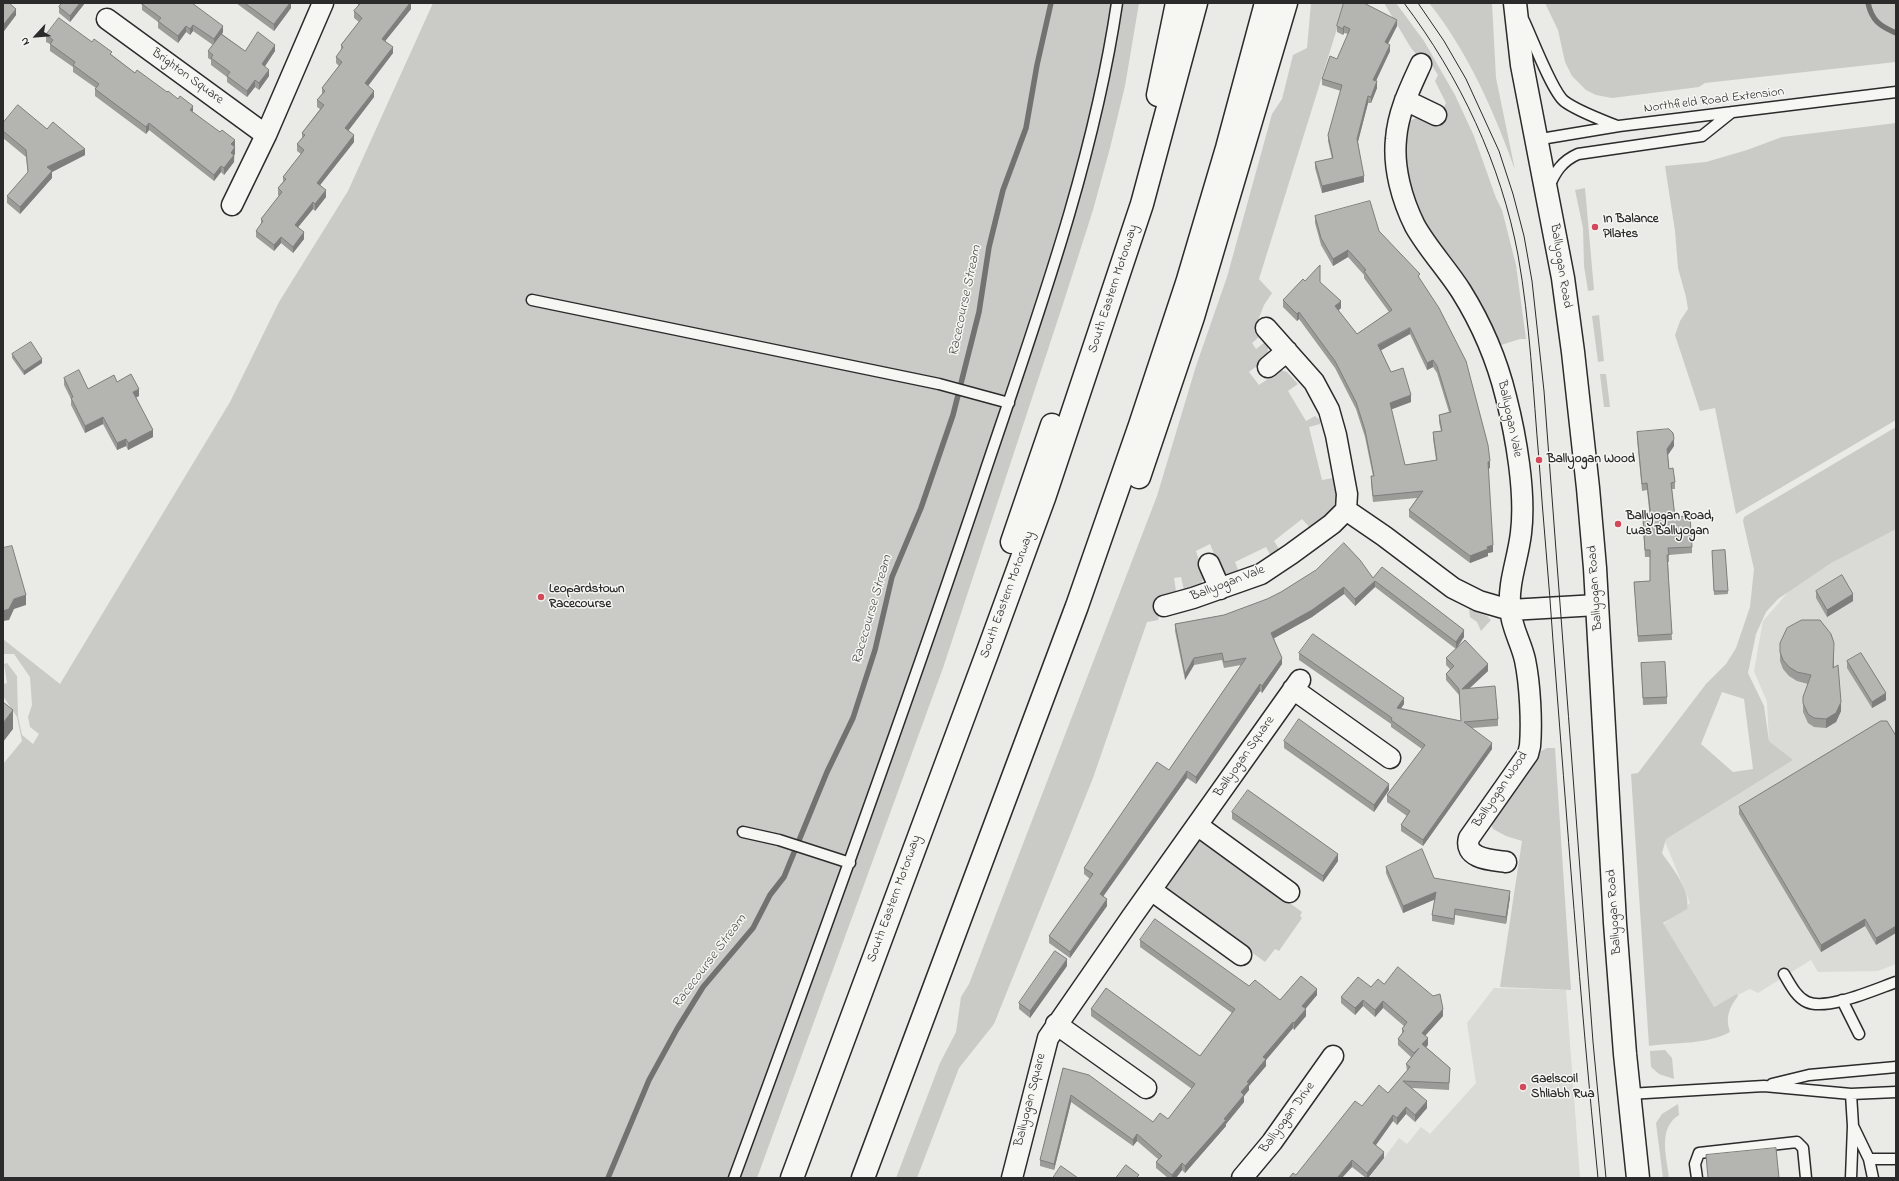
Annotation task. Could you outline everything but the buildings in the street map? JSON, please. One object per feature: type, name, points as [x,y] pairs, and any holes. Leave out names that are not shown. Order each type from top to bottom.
[{"type":"main road","points":[[941,776],[974,647],[1094,307],[1139,170],[1157,100],[1177,3]]},
{"type":"main road","name":"South Eastern Motorway","points":[[792,1178],[1044,498],[1142,204],[1196,3]]},
{"type":"main road","points":[[863,1178],[1079,599],[1140,425],[1187,283],[1225,156],[1266,3]]},
{"type":"main road","points":[[979,870],[1009,828],[1123,522],[1192,317],[1286,3]]},
{"type":"main road","name":"Ballyogan Road","points":[[1515,3],[1522,65],[1562,278],[1573,352],[1588,488],[1597,605],[1615,923],[1629,1094],[1638,1178]]},
{"type":"street","points":[[232,204],[266,135],[310,29],[323,3]]},
{"type":"street","name":"Brighton Square","points":[[107,19],[266,135]]},
{"type":"street","name":"Ballyogan Vale","points":[[1421,64],[1405,100],[1398,124],[1396,140],[1398,174],[1406,207],[1416,227],[1461,291],[1477,320],[1500,376],[1511,418],[1519,471],[1521,531],[1511,581],[1510,610]]},
{"type":"street","points":[[1405,100],[1436,115]]},
{"type":"street","points":[[1266,328],[1314,382],[1329,410],[1336,435],[1347,494],[1346,510],[1384,536],[1453,588],[1479,601],[1510,610],[1597,605]]},
{"type":"street","points":[[1268,367],[1287,351]]},
{"type":"street","name":"Ballyogan Vale","points":[[1164,606],[1220,589],[1261,574],[1276,565],[1332,524],[1346,510]]},
{"type":"street","points":[[1209,564],[1220,589]]},
{"type":"street","name":"Ballyogan Wood","points":[[1506,862],[1487,860],[1475,856],[1471,852],[1468,841],[1528,754],[1530,746],[1526,665],[1510,610]]},
{"type":"street","name":"Ballyogan Square","points":[[1012,1178],[1044,1049],[1056,1024],[1297,685],[1390,758]]},
{"type":"street","points":[[1197,825],[1290,892]]},
{"type":"street","points":[[1151,890],[1241,955]]},
{"type":"street","points":[[1056,1024],[1146,1088]]},
{"type":"street","name":"Ballyogan Drive","points":[[1242,1178],[1272,1142],[1333,1056]]},
{"type":"lane","points":[[734,1178],[850,863],[922,661],[1008,403],[1076,192],[1097,116],[1117,3]]},
{"type":"lane","points":[[1515,3],[1549,75],[1564,100],[1591,115],[1619,126]]},
{"type":"lane","name":"Northfield Road Extension","points":[[1536,140],[1619,126],[1896,92]]},
{"type":"lane","points":[[1547,192],[1554,174],[1564,161],[1578,154],[1702,136],[1732,112]]},
{"type":"lane","points":[[532,300],[939,384],[1008,403]]},
{"type":"lane","points":[[743,832],[779,840],[850,863]]},
{"type":"lane","points":[[1784,974],[1798,996],[1808,1002],[1818,1004],[1842,1000],[1896,982]]},
{"type":"lane","points":[[1842,1000],[1859,1034]]},
{"type":"lane","points":[[1764,1086],[1809,1075],[1896,1067]]},
{"type":"lane","points":[[1629,1094],[1764,1086],[1851,1094],[1896,1092]]},
{"type":"lane","points":[[1851,1094],[1853,1126],[1851,1178]]},
{"type":"lane","points":[[1853,1126],[1869,1159],[1873,1178]]},
{"type":"lane","points":[[1697,1178],[1696,1158],[1699,1153],[1797,1142],[1803,1148],[1806,1178]]},
{"type":"lane","points":[[1869,1159],[1896,1159]]},
{"type":"shaded area","name":"Leopardstown Racecourse","points":[[433,3],[1139,3],[1125,86],[1110,148],[1093,210],[1062,307],[943,668],[757,1178],[3,1178],[3,764],[22,741],[17,717],[3,696],[3,684],[7,683],[4,664],[7,663],[17,676],[18,716],[22,735],[33,744],[39,734],[30,727],[28,717],[32,705],[30,677],[14,654],[3,654],[3,639],[60,684],[230,402],[279,302],[348,191]]},
{"type":"shaded area","points":[[1311,3],[1345,3],[1259,279],[1272,293],[1264,305],[1255,328],[1259,337],[1252,343],[1256,349],[1265,342],[1268,345],[1268,350],[1263,361],[1249,372],[1259,385],[1281,370],[1287,372],[1298,384],[1288,391],[1306,421],[1315,416],[1320,420],[1320,424],[1309,427],[1322,480],[1333,478],[1336,482],[1337,493],[1335,504],[1325,519],[1311,529],[1302,519],[1274,541],[1281,552],[1272,558],[1266,547],[1235,562],[1239,572],[1225,577],[1210,544],[1196,551],[1204,576],[1200,587],[1187,591],[1184,590],[1181,577],[1174,578],[1176,591],[1165,594],[1158,620],[1147,622],[1093,778],[994,1024],[959,1068],[917,1178],[896,1178],[940,1063],[956,1032],[961,997],[969,984],[1157,496],[1196,366],[1227,277],[1272,114],[1282,99],[1293,55],[1307,48]]},
{"type":"shaded area","points":[[1384,3],[1396,3],[1424,41],[1455,95],[1474,136],[1496,198],[1502,210],[1516,265],[1526,339],[1520,339],[1498,346],[1431,237],[1415,206],[1403,155],[1407,123],[1411,120],[1422,118],[1436,123],[1446,103],[1435,81],[1438,75],[1429,61],[1416,54],[1411,48]]},
{"type":"shaded area","points":[[1429,3],[1492,3],[1496,78],[1515,170],[1489,105],[1468,61],[1443,21]]},
{"type":"shaded area","points":[[1545,3],[1896,3],[1896,62],[1705,83],[1699,87],[1612,98],[1596,95],[1586,90],[1572,76],[1565,62],[1558,30]]},
{"type":"shaded area","points":[[1896,123],[1896,420],[1736,514],[1715,408],[1700,411],[1675,335],[1680,321],[1688,309],[1678,268],[1675,231],[1665,166],[1706,162],[1747,150],[1782,137]]},
{"type":"shaded area","points":[[1585,188],[1594,290],[1588,291],[1584,266],[1583,228],[1575,190]]},
{"type":"shaded area","points":[[1599,315],[1604,361],[1598,362],[1592,316]]},
{"type":"shaded area","points":[[1600,374],[1606,374],[1610,407],[1604,407]]},
{"type":"shaded area","points":[[1896,427],[1896,529],[1831,563],[1778,599],[1766,612],[1756,634],[1748,673],[1764,706],[1769,741],[1793,760],[1666,839],[1662,853],[1680,880],[1686,894],[1687,902],[1687,909],[1663,923],[1714,1007],[1737,994],[1738,996],[1732,1005],[1728,1017],[1730,1032],[1701,1041],[1649,1046],[1631,774],[1638,773],[1706,684],[1726,664],[1736,648],[1750,607],[1754,569],[1743,521],[1744,517]],"holes":[[[1722,692],[1744,699],[1753,769],[1733,772],[1701,744]]]},
{"type":"shaded area","points":[[1896,522],[1896,964],[1878,971],[1818,972],[1811,960],[1758,993],[1750,989],[1711,1008],[1661,926],[1690,903],[1664,839],[1792,760],[1769,741],[1767,702],[1754,671],[1763,621],[1796,583]]},
{"type":"shaded area","points":[[1469,609],[1487,616],[1491,620],[1481,631],[1477,622],[1470,617]]},
{"type":"shaded area","points":[[1547,748],[1555,748],[1571,990],[1500,987],[1522,841],[1506,836],[1493,829],[1490,820],[1539,752]]},
{"type":"shaded area","points":[[1200,841],[1207,843],[1302,912],[1300,916],[1302,918],[1279,951],[1275,949],[1265,962],[1171,894],[1167,888],[1166,881],[1195,843]]},
{"type":"shaded area","name":"Gaelscoil Shliabh Rua","points":[[1494,988],[1566,990],[1580,1178],[1369,1178],[1399,1138],[1407,1144],[1421,1127],[1430,1134],[1476,1083],[1467,1023]]},
{"type":"shaded area","points":[[1665,1050],[1672,1058],[1674,1079],[1659,1074],[1651,1067],[1650,1051]]},
{"type":"shaded area","points":[[1678,1104],[1679,1115],[1672,1121],[1668,1128],[1665,1144],[1669,1178],[1663,1178],[1656,1123],[1662,1114]]},
{"type":"waterway","name":"Racecourse Stream","points":[[608,1178],[649,1080],[677,1029],[703,987],[753,928],[770,895],[784,877],[827,772],[853,718],[875,650],[892,577],[921,508],[953,415],[979,312],[989,247],[1003,190],[1026,128],[1037,65],[1051,3]]},
{"type":"waterway","points":[[1868,3],[1874,19],[1885,28],[1896,33]]},
{"type":"tram line","points":[[1404,3],[1443,61],[1476,123],[1501,188],[1511,221],[1518,255],[1526,306],[1531,357],[1574,910],[1598,1178]]},
{"type":"tram line","points":[[1418,3],[1444,41],[1466,79],[1499,151],[1513,194],[1524,236],[1532,281],[1544,391],[1593,1042],[1606,1178]]},
{"type":"place","name":"In Balance Pilates","points":[[1595,227]]},
{"type":"place","name":"Ballyogan Wood","points":[[1539,460]]},
{"type":"place","name":"Ballyogan Road, Luas Ballyogan","points":[[1618,524]]},
{"type":"place","name":"Leopardstown Racecourse","points":[[541,597]]},
{"type":"place","name":"Gaelscoil Shliabh Rua","points":[[1523,1087]]}]
